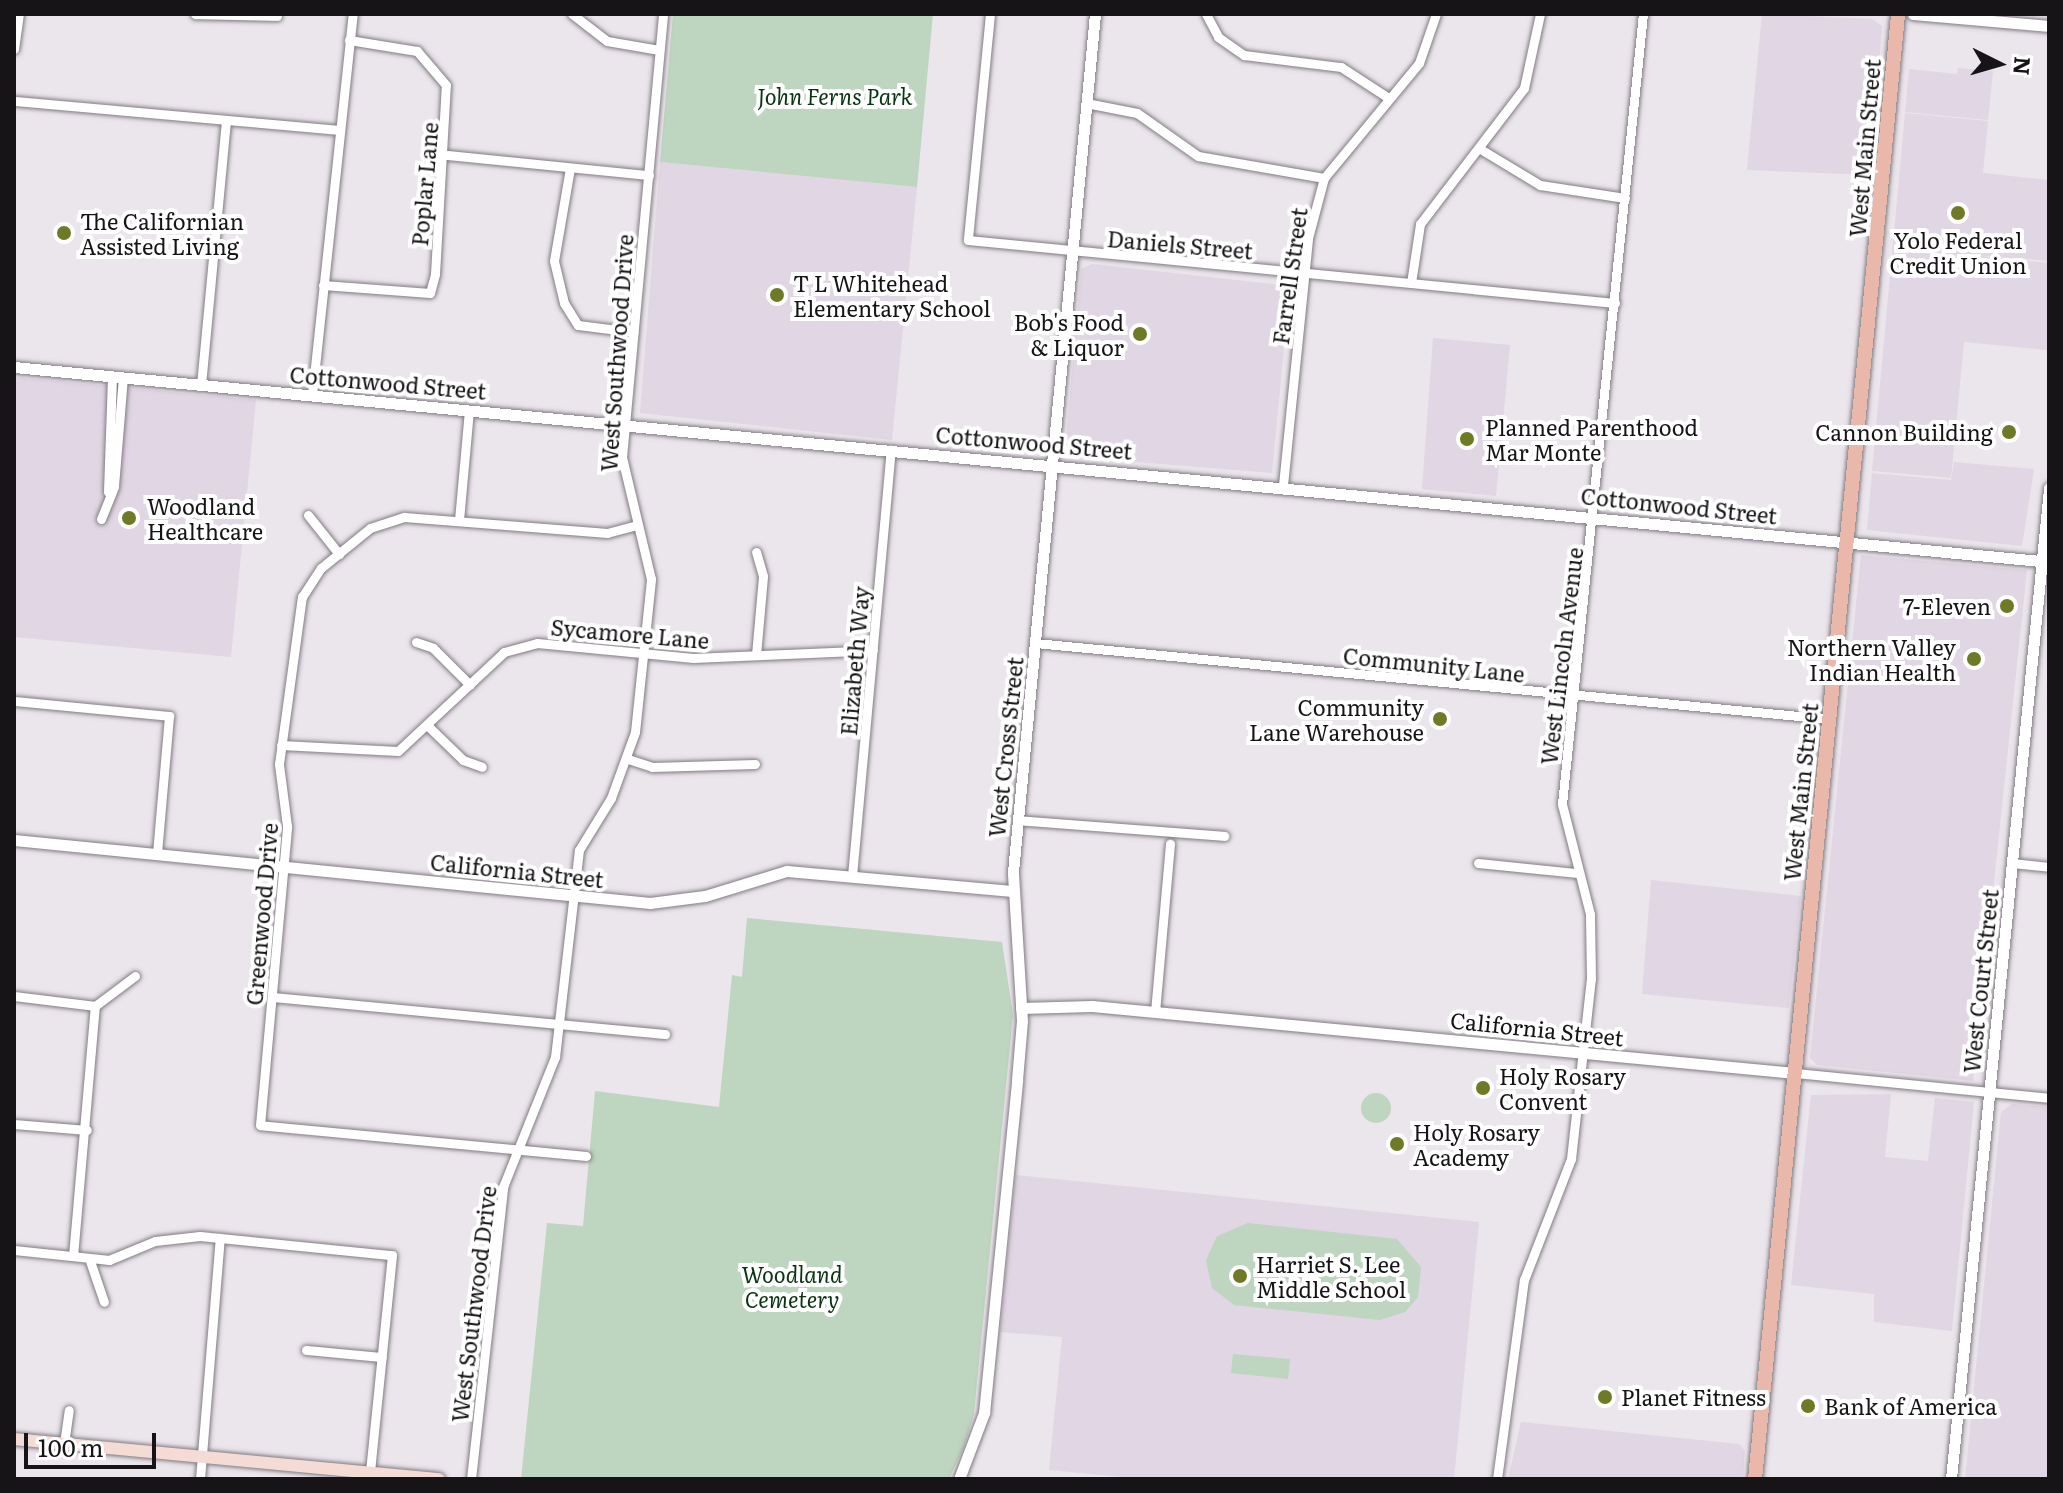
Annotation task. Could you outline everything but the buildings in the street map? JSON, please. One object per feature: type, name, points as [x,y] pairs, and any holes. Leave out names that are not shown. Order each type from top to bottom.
[{"type":"main road","name":"West Main Street","points":[[1755,1479],[1898,14]]},
{"type":"main road","points":[[14,1439],[439,1479]]},
{"type":"street","points":[[14,49],[19,14]]},
{"type":"street","points":[[195,14],[277,16]]},
{"type":"street","points":[[312,395],[338,130],[353,14]]},
{"type":"street","points":[[572,14],[607,41],[659,50]]},
{"type":"street","name":"West Southwood Drive","points":[[471,1479],[499,1211],[517,1149],[549,1079],[560,1023],[579,850],[628,759],[645,653],[651,579],[622,474],[663,14]]},
{"type":"street","name":"Daniels Street","points":[[990,14],[968,240],[1615,303]]},
{"type":"street","name":"West Cross Street","points":[[959,1479],[984,1413],[1021,1008],[1012,891],[1017,820],[1095,14]]},
{"type":"street","points":[[1206,14],[1218,37],[1244,55],[1341,67],[1387,97]]},
{"type":"street","name":"Farrell Street","points":[[1283,485],[1305,273],[1324,178],[1429,46],[1436,14]]},
{"type":"street","points":[[1411,283],[1420,224],[1482,150],[1524,88],[1540,14]]},
{"type":"street","name":"West Lincoln Avenue","points":[[1497,1479],[1524,1280],[1569,1171],[1594,950],[1562,804],[1570,695],[1595,516],[1643,14]]},
{"type":"street","points":[[1913,14],[2049,26]]},
{"type":"street","name":"Poplar Lane","points":[[323,285],[430,293],[447,155],[446,85],[429,58],[402,45],[349,40]]},
{"type":"street","points":[[14,101],[338,130]]},
{"type":"street","points":[[1086,103],[1137,113],[1198,156],[1324,178]]},
{"type":"street","points":[[201,385],[226,120]]},
{"type":"street","points":[[1482,150],[1540,185],[1625,198]]},
{"type":"street","points":[[447,155],[649,175]]},
{"type":"street","points":[[570,168],[554,261],[564,303],[578,325],[634,332]]},
{"type":"street","name":"Cottonwood Street","points":[[14,367],[1283,485],[2046,561]]},
{"type":"street","points":[[101,519],[108,492],[118,377]]},
{"type":"street","points":[[459,520],[469,410]]},
{"type":"street","name":"Elizabeth Way","points":[[852,876],[891,450]]},
{"type":"street","name":"West Court Street","points":[[1951,1479],[2012,863],[2046,561],[2049,488]]},
{"type":"street","points":[[308,515],[339,554]]},
{"type":"street","name":"Greenwood Drive","points":[[517,1149],[260,1125],[283,865],[281,745],[295,615],[310,582],[339,554],[389,519],[459,520],[607,533],[637,525]]},
{"type":"street","points":[[756,552],[763,576],[756,655]]},
{"type":"street","points":[[416,642],[433,648],[470,685]]},
{"type":"street","name":"Sycamore Lane","points":[[281,745],[383,754],[411,744],[504,652],[537,643],[645,653],[756,655],[873,650]]},
{"type":"street","name":"Community Lane","points":[[1035,643],[1830,719]]},
{"type":"street","points":[[14,701],[169,716],[157,853]]},
{"type":"street","points":[[429,727],[463,760],[482,767]]},
{"type":"street","points":[[628,759],[652,767],[755,764]]},
{"type":"street","points":[[1017,820],[1224,836]]},
{"type":"street","name":"California Street","points":[[14,840],[665,902],[778,871],[1012,891]]},
{"type":"street","points":[[1155,1012],[1170,844]]},
{"type":"street","points":[[1478,863],[1577,873]]},
{"type":"street","points":[[2012,863],[2049,867]]},
{"type":"street","points":[[14,996],[95,1006],[135,976]]},
{"type":"street","points":[[272,997],[665,1034]]},
{"type":"street","points":[[73,1256],[87,1130],[95,1006]]},
{"type":"street","name":"California Street","points":[[1021,1008],[1155,1012],[2049,1098]]},
{"type":"street","points":[[14,1124],[87,1130]]},
{"type":"street","points":[[517,1149],[586,1156]]},
{"type":"street","points":[[14,1250],[73,1256],[90,1261],[180,1236],[392,1255],[370,1473]]},
{"type":"street","points":[[200,1479],[199,1456],[220,1238]]},
{"type":"street","points":[[90,1261],[104,1302]]},
{"type":"street","points":[[306,1350],[382,1357]]},
{"type":"street","points":[[64,1444],[69,1410]]},
{"type":"shaded area","points":[[1762,14],[1872,19],[1882,26],[1871,175],[1747,170]]},
{"type":"shaded area","points":[[1958,68],[1993,71],[1988,120],[1905,112],[1909,69],[1957,74]]},
{"type":"shaded area","points":[[1905,113],[1988,121],[1983,173],[2049,180],[2049,261],[1972,255],[2049,263],[2047,350],[1964,342],[1951,478],[1872,471]]},
{"type":"shaded area","name":"T L Whitehead Elementary School","points":[[660,162],[917,187],[892,440],[640,413]]},
{"type":"shaded area","points":[[1092,264],[1290,286],[1272,473],[1075,457],[1065,450],[1081,269]]},
{"type":"shaded area","points":[[1433,338],[1510,345],[1496,496],[1422,489]]},
{"type":"shaded area","name":"Woodland Healthcare","points":[[14,377],[256,400],[231,657],[14,637]]},
{"type":"shaded area","points":[[1954,462],[2034,469],[2022,546],[1867,530],[1872,473],[1951,480]]},
{"type":"shaded area","points":[[1861,555],[2027,570],[1973,1081],[1817,1065],[1810,1058]]},
{"type":"shaded area","points":[[1651,880],[1801,896],[1789,1008],[1642,994]]},
{"type":"shaded area","points":[[1891,1094],[1885,1157],[1928,1161],[1935,1098],[1974,1102],[1952,1331],[1874,1322],[1874,1294],[1791,1285],[1811,1095]]},
{"type":"shaded area","points":[[2012,1104],[2049,1107],[2049,1479],[1965,1479],[2001,1112]]},
{"type":"shaded area","name":"Harriet S. Lee Middle School","points":[[1016,1175],[1479,1222],[1454,1479],[1143,1479],[1049,1470],[1062,1337],[1000,1332]]},
{"type":"shaded area","points":[[1521,1422],[1739,1444],[1745,1451],[1743,1479],[1508,1479]]},
{"type":"green space","name":"John Ferns Park","points":[[673,14],[933,14],[917,187],[660,162]]},
{"type":"green space","name":"Woodland Cemetery","points":[[747,918],[1002,942],[1013,1015],[974,1414],[964,1447],[949,1479],[521,1479],[547,1223],[583,1226],[595,1091],[719,1107],[732,975],[742,977]]},
{"type":"green space","points":[[1376,1093],[1387,1097],[1391,1108],[1387,1119],[1376,1123],[1365,1119],[1361,1108],[1365,1097]]},
{"type":"green space","points":[[1248,1223],[1397,1239],[1421,1267],[1418,1297],[1405,1312],[1380,1320],[1234,1305],[1212,1288],[1206,1260],[1217,1236]]},
{"type":"green space","points":[[1233,1354],[1290,1359],[1288,1379],[1231,1373]]},
{"type":"place","name":"Yolo Federal Credit Union","points":[[1958,213]]},
{"type":"place","name":"The Californian Assisted Living","points":[[64,233]]},
{"type":"place","name":"T L Whitehead Elementary School","points":[[777,295]]},
{"type":"place","name":"Bob's Food & Liquor","points":[[1140,334]]},
{"type":"place","name":"Cannon Building","points":[[2009,432]]},
{"type":"place","name":"Planned Parenthood Mar Monte","points":[[1467,439]]},
{"type":"place","name":"Woodland Healthcare","points":[[129,518]]},
{"type":"place","name":"7-Eleven","points":[[2007,606]]},
{"type":"place","name":"Northern Valley Indian Health","points":[[1974,659]]},
{"type":"place","name":"Community Lane Warehouse","points":[[1440,719]]},
{"type":"place","name":"Holy Rosary Convent","points":[[1483,1088]]},
{"type":"place","name":"Holy Rosary Academy","points":[[1397,1144]]},
{"type":"place","name":"Harriet S. Lee Middle School","points":[[1240,1276]]},
{"type":"place","name":"Planet Fitness","points":[[1605,1397]]},
{"type":"place","name":"Bank of America","points":[[1808,1406]]}]
